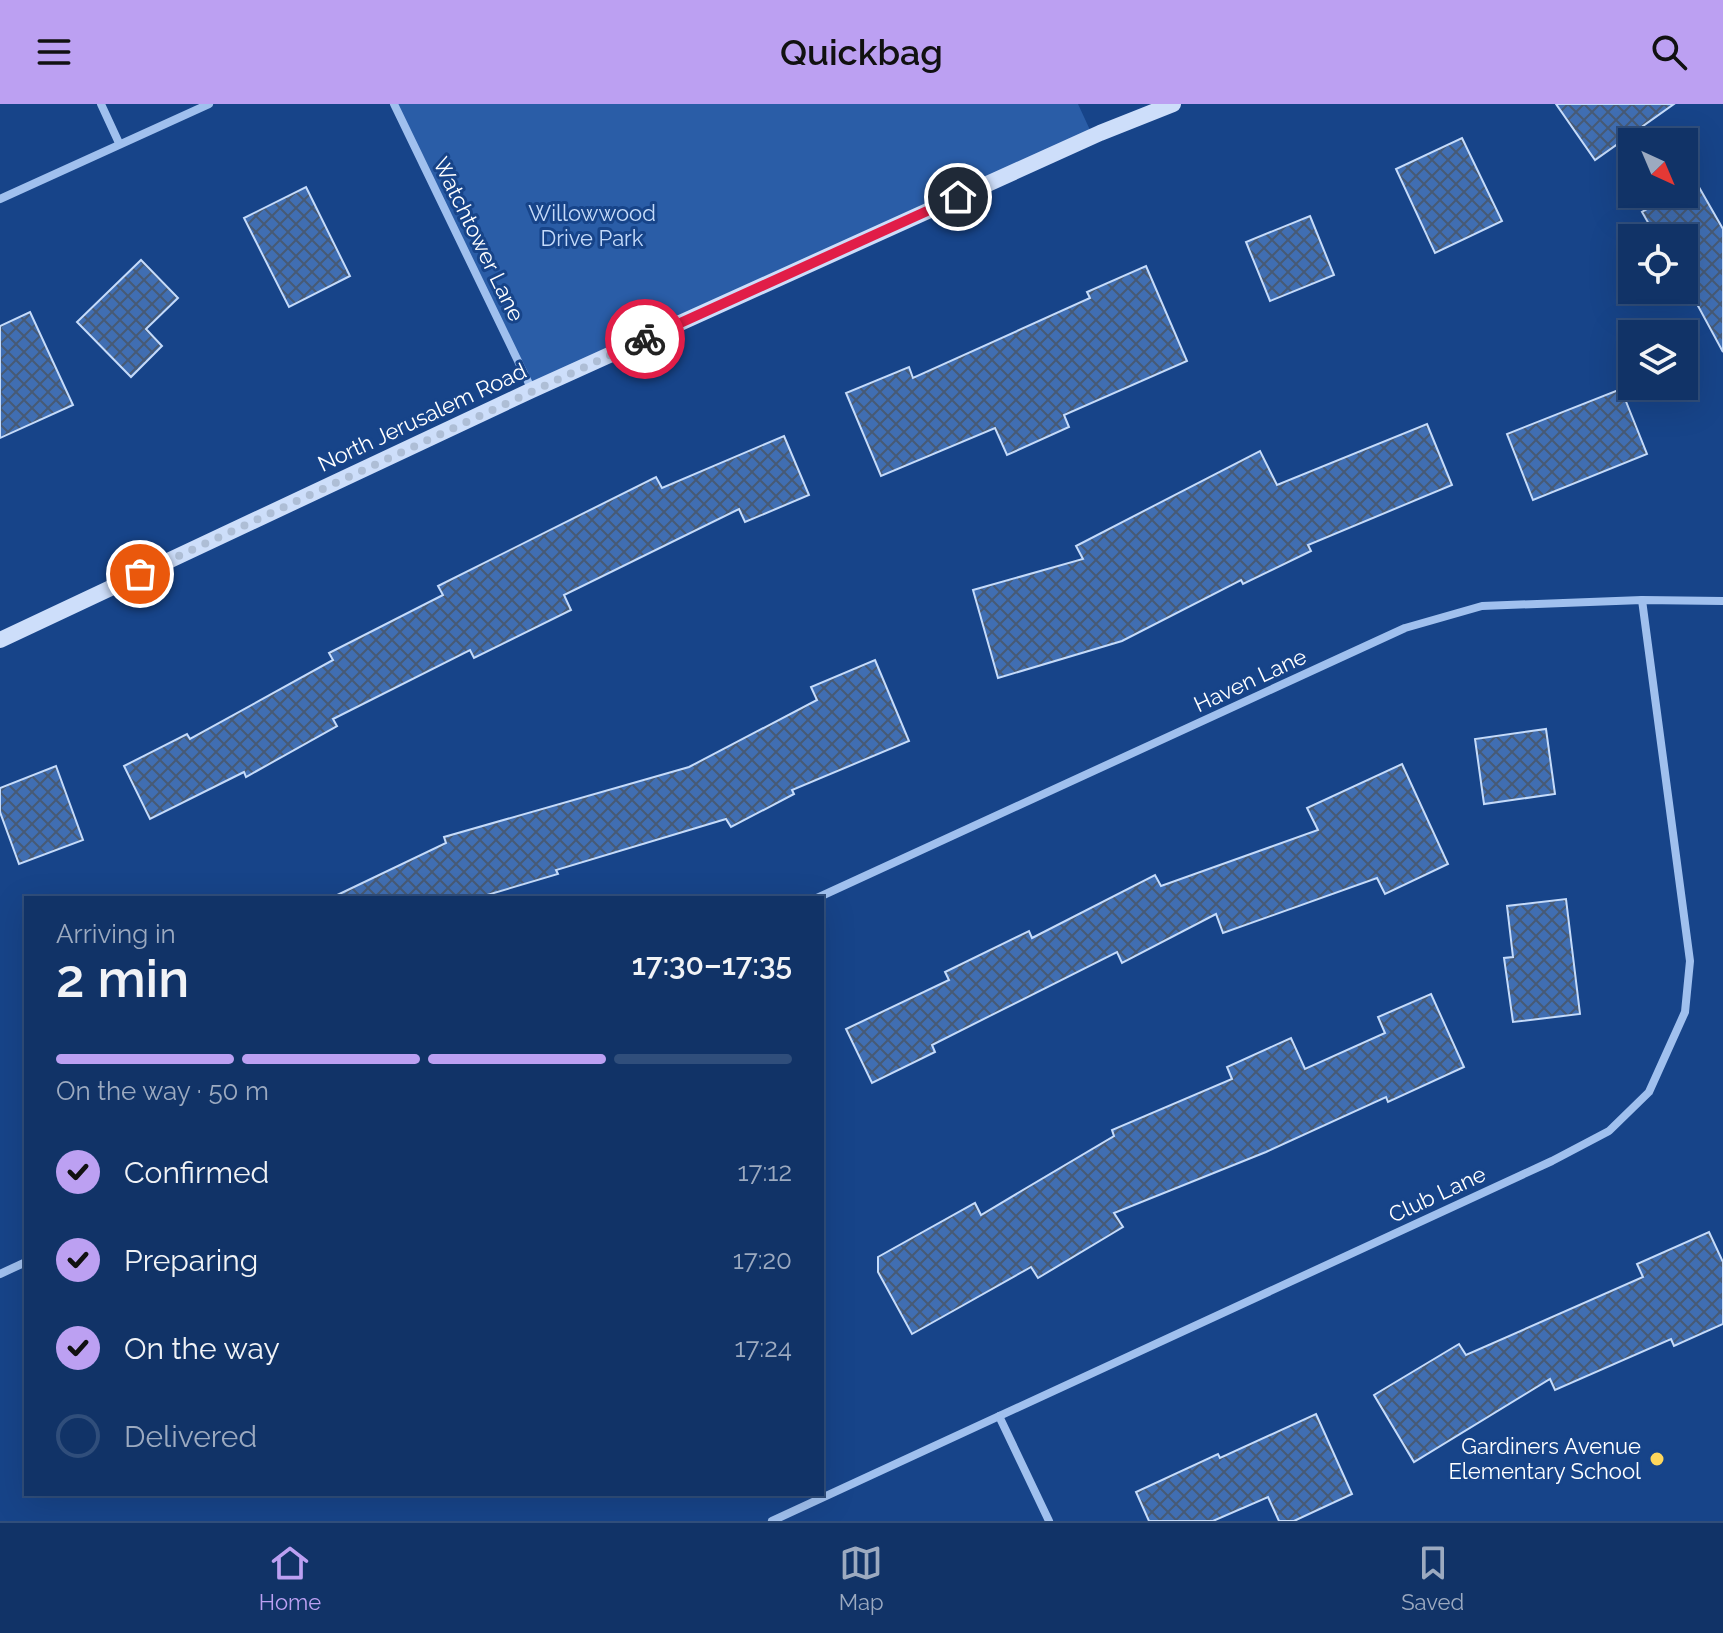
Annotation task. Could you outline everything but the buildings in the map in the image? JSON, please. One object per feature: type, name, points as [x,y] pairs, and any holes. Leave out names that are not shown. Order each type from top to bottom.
[{"type":"main road","name":"North Jerusalem Road","points":[[0,640],[532,390],[1100,133],[1173,104]]},
{"type":"street","points":[[101,104],[119,143]]},
{"type":"street","points":[[0,199],[209,104]]},
{"type":"street","name":"Watchtower Lane","points":[[394,104],[532,390]]},
{"type":"street","name":"Haven Lane","points":[[821,896],[1405,628],[1482,606],[1642,600],[1723,601]]},
{"type":"street","name":"Club Lane","points":[[772,1521],[1552,1161],[1609,1131],[1649,1092],[1685,1012],[1690,961],[1642,600]]},
{"type":"street","points":[[0,1274],[24,1263]]},
{"type":"street","points":[[999,1416],[1049,1521]]},
{"type":"green space","name":"Willowwood Drive Park","points":[[393,104],[1078,104],[1090,130],[532,385]]},
{"type":"way so far","points":[[140,574],[645,339]]},
{"type":"place","name":"Gardiners Avenue Elementary School","points":[[1657,1459]]},
{"type":"route","points":[[645,339],[958,197]]}]
